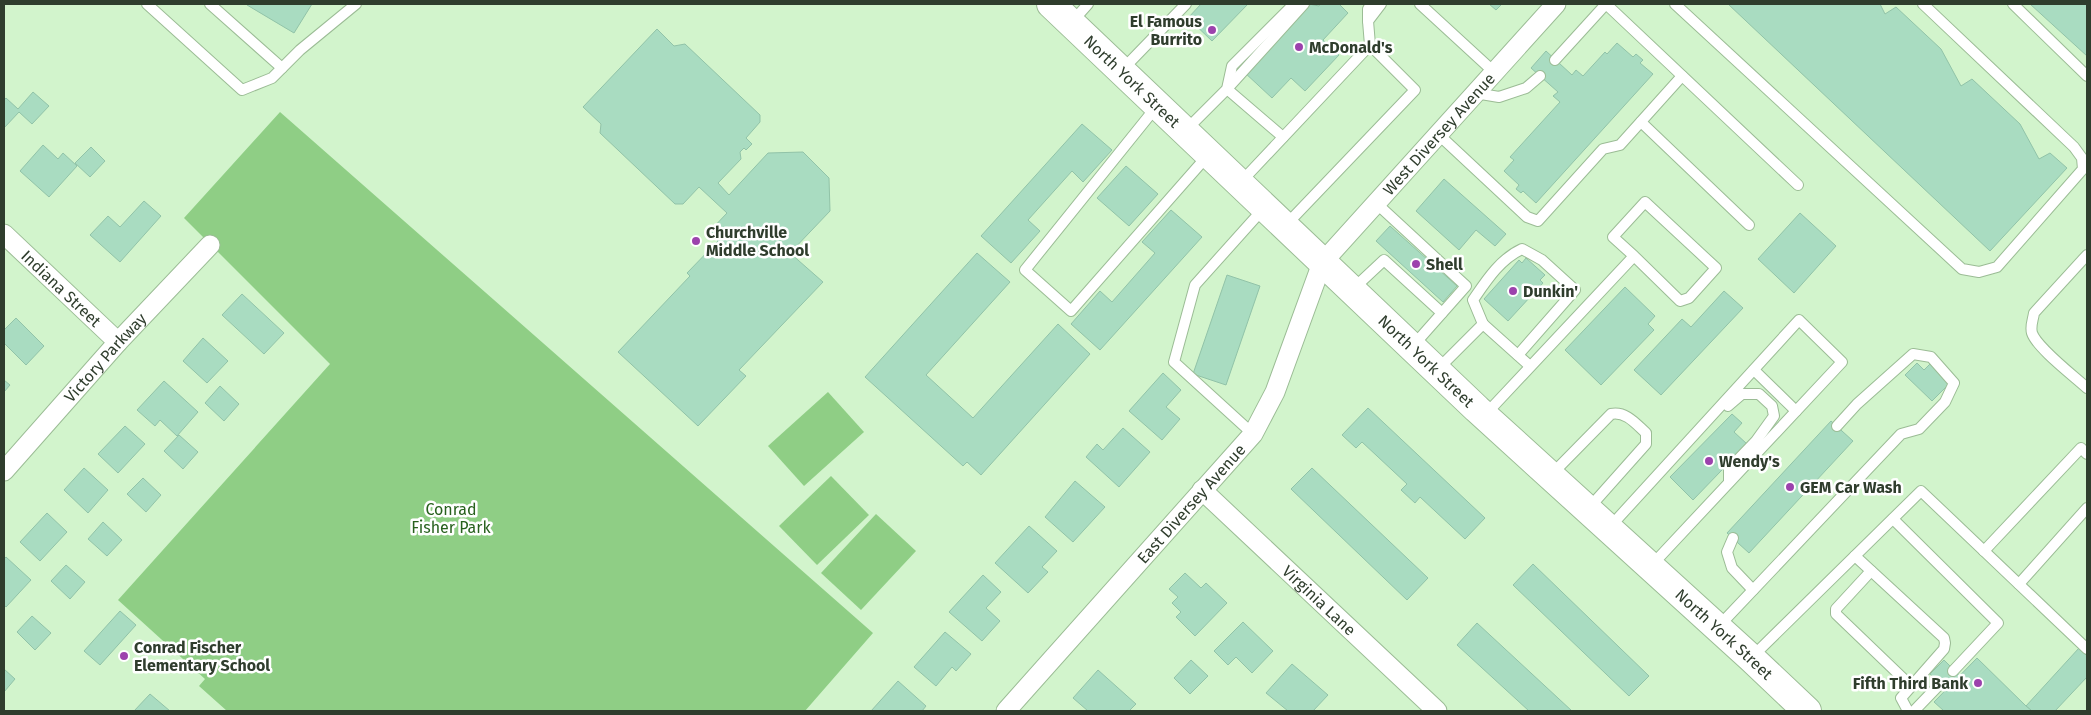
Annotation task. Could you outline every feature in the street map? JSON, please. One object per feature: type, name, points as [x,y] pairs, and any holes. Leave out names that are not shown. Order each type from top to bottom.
[{"type":"main road","name":"North York Street","points":[[1051,4],[1080,13],[1122,71],[1239,184],[1484,416],[1718,627],[1807,711]]},
{"type":"street","name":"West Diversey Avenue","points":[[1322,263],[1556,4]]},
{"type":"street","name":"Indiana Street","points":[[4,234],[118,342]]},
{"type":"street","name":"Victory Parkway","points":[[4,471],[118,342],[210,245]]},
{"type":"street","name":"East Diversey Avenue","points":[[1006,711],[1253,434],[1275,392],[1322,263]]},
{"type":"street","name":"Virginia Lane","points":[[1202,490],[1437,711]]},
{"type":"lane","points":[[146,4],[242,90],[272,78],[329,25],[356,4]]},
{"type":"lane","points":[[210,4],[282,68]]},
{"type":"lane","points":[[1122,71],[1186,4]]},
{"type":"lane","points":[[1227,89],[1232,66],[1294,4]]},
{"type":"lane","points":[[1185,131],[1227,89],[1304,4]]},
{"type":"lane","points":[[1368,21],[1381,4]]},
{"type":"lane","points":[[1420,4],[1494,72]]},
{"type":"lane","points":[[1555,60],[1606,4],[1798,186]]},
{"type":"lane","points":[[1675,4],[1962,269],[1979,272],[1997,267],[2083,169],[2082,158],[2074,148],[1923,4]]},
{"type":"lane","points":[[2013,4],[2087,76]]},
{"type":"lane","points":[[1284,226],[1415,90],[1370,45],[1368,5]]},
{"type":"lane","points":[[1239,184],[1370,45]]},
{"type":"lane","points":[[1476,93],[1499,98],[1526,88],[1540,76]]},
{"type":"lane","points":[[1438,134],[1527,217],[1538,222],[1603,149],[1620,145],[1682,76]]},
{"type":"lane","points":[[1227,89],[1283,137]]},
{"type":"lane","points":[[1158,106],[1024,270],[1071,310],[1209,154]]},
{"type":"lane","points":[[1641,122],[1750,225]]},
{"type":"lane","points":[[1645,202],[1716,268],[1689,298],[1680,301],[1634,256],[1613,237],[1645,202]]},
{"type":"lane","points":[[1376,203],[1466,286],[1411,347]]},
{"type":"lane","points":[[1253,434],[1174,362],[1195,285],[1265,208]]},
{"type":"lane","points":[[1518,355],[1575,290],[1542,260],[1522,249],[1512,254],[1489,277],[1473,300],[1484,324],[1530,366]]},
{"type":"lane","points":[[2087,255],[2034,313],[2032,324],[2032,333],[2038,344],[2087,388]]},
{"type":"lane","points":[[1484,416],[1634,256]]},
{"type":"lane","points":[[1352,291],[1384,260],[1442,313]]},
{"type":"lane","points":[[1609,528],[1799,320],[1842,362],[1650,566]]},
{"type":"lane","points":[[1437,371],[1484,324]]},
{"type":"lane","points":[[1718,627],[1902,434],[1919,429],[1945,402],[1954,383],[1931,357],[1913,354],[1857,404],[1837,426]]},
{"type":"lane","points":[[1754,370],[1796,411]]},
{"type":"lane","points":[[1698,432],[1742,394],[1759,394],[1772,406],[1774,416],[1756,441],[1729,469],[1728,482]]},
{"type":"lane","points":[[1550,476],[1611,414],[1625,415],[1646,432],[1646,444],[1587,509]]},
{"type":"lane","points":[[1984,551],[2081,448],[2087,454]]},
{"type":"lane","points":[[1751,658],[1921,491],[2087,649]]},
{"type":"lane","points":[[2019,584],[2087,508]]},
{"type":"lane","points":[[1892,519],[1998,623],[1953,671]]},
{"type":"lane","points":[[1734,538],[1727,552],[1732,568],[1753,590]]},
{"type":"lane","points":[[1855,556],[1944,638],[1944,649],[1901,698],[1908,711]]},
{"type":"lane","points":[[1871,571],[1836,609],[1836,614],[1911,686]]},
{"type":"lane","points":[[1914,711],[1939,685]]},
{"type":"green space","name":"Conrad Fisher Park","points":[[280,112],[873,633],[805,711],[227,711],[199,686],[205,679],[118,600],[330,364],[184,218]]},
{"type":"green space","points":[[828,392],[864,432],[804,486],[768,446]]},
{"type":"green space","points":[[831,476],[869,515],[817,565],[779,526]]},
{"type":"green space","points":[[876,514],[916,551],[861,610],[821,573]]},
{"type":"building","points":[[248,4],[312,4],[294,33]]},
{"type":"building","name":"El Famous Burrito","points":[[1201,4],[1248,4],[1212,41],[1188,18]]},
{"type":"building","name":"McDonald's","points":[[1309,4],[1319,6],[1320,4],[1339,4],[1348,13],[1323,40],[1339,55],[1305,91],[1291,78],[1272,98],[1244,72]]},
{"type":"building","points":[[1489,4],[1502,4],[1496,10]]},
{"type":"building","points":[[1728,4],[1880,4],[1885,14],[1896,7],[1941,49],[1961,86],[1972,79],[2020,124],[2039,159],[2050,153],[2067,168],[1990,251]]},
{"type":"building","points":[[2030,4],[2087,4],[2087,56]]},
{"type":"building","points":[[657,29],[674,46],[685,44],[760,115],[760,122],[746,138],[752,144],[746,150],[744,148],[740,152],[741,159],[718,183],[729,195],[768,153],[803,152],[829,178],[830,211],[790,253],[823,282],[739,370],[746,376],[698,426],[618,352],[690,276],[687,273],[718,241],[709,232],[727,213],[699,187],[683,204],[675,204],[600,133],[601,124],[583,107]]},
{"type":"building","points":[[1617,43],[1633,57],[1636,54],[1643,60],[1640,63],[1653,74],[1536,203],[1523,191],[1521,193],[1516,189],[1519,185],[1504,171],[1514,160],[1510,157],[1560,102],[1553,96],[1558,92],[1531,68],[1546,51],[1572,75],[1576,70],[1583,76],[1605,52],[1607,54]]},
{"type":"building","points":[[33,92],[49,106],[32,124],[19,112],[4,128],[4,100],[6,98],[18,109]]},
{"type":"building","points":[[1082,124],[1112,150],[1083,182],[1072,171],[1028,220],[1040,231],[1011,263],[981,236]]},
{"type":"building","points":[[43,145],[58,159],[63,153],[77,166],[49,197],[20,171]]},
{"type":"building","points":[[91,147],[105,161],[90,177],[75,163]]},
{"type":"building","points":[[1126,166],[1158,194],[1129,226],[1097,198]]},
{"type":"building","points":[[1444,179],[1506,234],[1495,246],[1476,230],[1459,250],[1416,211]]},
{"type":"building","points":[[144,201],[161,216],[120,262],[90,235],[108,216],[120,227]]},
{"type":"building","points":[[1171,210],[1202,237],[1100,350],[1071,324],[1100,291],[1112,302],[1155,253],[1142,242]]},
{"type":"building","points":[[1800,213],[1836,246],[1794,293],[1758,259]]},
{"type":"building","name":"Shell","points":[[1390,226],[1457,286],[1443,302],[1376,241]]},
{"type":"building","points":[[977,253],[1010,282],[926,375],[973,418],[1058,324],[1090,354],[981,475],[967,462],[963,466],[865,377]]},
{"type":"building","name":"Dunkin'","points":[[1526,258],[1545,275],[1540,280],[1543,283],[1508,321],[1484,299],[1519,260],[1522,263]]},
{"type":"building","points":[[1227,275],[1260,286],[1226,385],[1193,374]]},
{"type":"building","points":[[1625,287],[1655,316],[1648,324],[1654,330],[1601,385],[1565,350]]},
{"type":"building","points":[[1724,291],[1743,308],[1661,395],[1634,370],[1682,319],[1691,327]]},
{"type":"building","points":[[242,294],[284,333],[264,354],[222,315]]},
{"type":"building","points":[[16,318],[44,346],[26,365],[4,343],[4,330]]},
{"type":"building","points":[[203,338],[228,361],[207,383],[183,361]]},
{"type":"building","points":[[1917,363],[1924,370],[1930,364],[1950,383],[1932,401],[1905,375]]},
{"type":"building","points":[[1163,373],[1181,390],[1166,407],[1180,419],[1162,440],[1129,411]]},
{"type":"building","points":[[4,380],[10,385],[4,392]]},
{"type":"building","points":[[164,381],[198,412],[177,436],[160,420],[155,426],[137,410]]},
{"type":"building","points":[[220,386],[239,404],[224,421],[205,403]]},
{"type":"building","points":[[1368,408],[1485,518],[1465,539],[1420,497],[1415,503],[1401,490],[1407,484],[1362,442],[1356,448],[1342,435]]},
{"type":"building","name":"Wendy's","points":[[1732,414],[1742,423],[1734,432],[1747,444],[1693,500],[1670,477]]},
{"type":"building","name":"GEM Car Wash","points":[[1831,421],[1853,441],[1749,553],[1727,533]]},
{"type":"building","points":[[125,426],[145,444],[118,473],[98,454]]},
{"type":"building","points":[[1123,428],[1150,452],[1119,487],[1086,457],[1097,444],[1103,450]]},
{"type":"building","points":[[179,435],[198,452],[183,469],[164,451]]},
{"type":"building","points":[[84,468],[108,490],[88,513],[64,490]]},
{"type":"building","points":[[1312,468],[1428,578],[1407,600],[1291,489]]},
{"type":"building","points":[[143,478],[161,495],[146,512],[127,494]]},
{"type":"building","points":[[1075,481],[1105,507],[1073,542],[1045,517]]},
{"type":"building","points":[[47,513],[67,532],[40,561],[20,542]]},
{"type":"building","points":[[103,522],[122,540],[107,556],[88,539]]},
{"type":"building","points":[[1029,526],[1057,551],[1042,567],[1048,572],[1028,593],[995,563]]},
{"type":"building","points":[[6,557],[31,580],[6,607],[4,605],[4,559]]},
{"type":"building","points":[[1533,564],[1649,676],[1629,696],[1513,585]]},
{"type":"building","points":[[66,565],[85,582],[70,599],[51,581]]},
{"type":"building","points":[[1185,573],[1201,588],[1206,583],[1227,603],[1195,636],[1176,617],[1181,612],[1172,603],[1178,597],[1169,589]]},
{"type":"building","points":[[983,575],[1001,592],[986,608],[1000,621],[982,641],[949,612]]},
{"type":"building","points":[[120,611],[136,625],[100,665],[84,651]]},
{"type":"building","points":[[32,616],[51,633],[35,650],[17,632]]},
{"type":"building","points":[[1243,622],[1273,651],[1252,673],[1236,657],[1228,665],[1214,651]]},
{"type":"building","points":[[1477,623],[1572,711],[1529,711],[1457,645]]},
{"type":"building","points":[[945,632],[971,654],[956,671],[952,667],[936,686],[914,667]]},
{"type":"building","points":[[2079,648],[2087,656],[2087,677],[2055,711],[2032,711],[2026,706]]},
{"type":"building","name":"Fifth Third Bank","points":[[1977,658],[2032,711],[1944,711],[1934,702]]},
{"type":"building","points":[[1191,660],[1208,676],[1190,694],[1174,678]]},
{"type":"building","points":[[1944,660],[1960,676],[1947,689],[1930,674]]},
{"type":"building","points":[[1292,664],[1328,695],[1313,711],[1288,711],[1266,693]]},
{"type":"building","points":[[4,669],[15,679],[4,692]]},
{"type":"building","points":[[1098,670],[1136,704],[1129,711],[1088,711],[1073,698]]},
{"type":"building","points":[[898,681],[926,706],[922,711],[871,711]]},
{"type":"building","points":[[150,694],[170,711],[134,711]]},
{"type":"place","name":"El Famous Burrito","points":[[1212,30]]},
{"type":"place","name":"McDonald's","points":[[1299,47]]},
{"type":"place","name":"Churchville Middle School","points":[[696,241]]},
{"type":"place","name":"Shell","points":[[1416,264]]},
{"type":"place","name":"Dunkin'","points":[[1513,291]]},
{"type":"place","name":"Wendy's","points":[[1709,461]]},
{"type":"place","name":"GEM Car Wash","points":[[1790,487]]},
{"type":"place","name":"Conrad Fischer Elementary School","points":[[124,656]]},
{"type":"place","name":"Fifth Third Bank","points":[[1978,683]]}]
